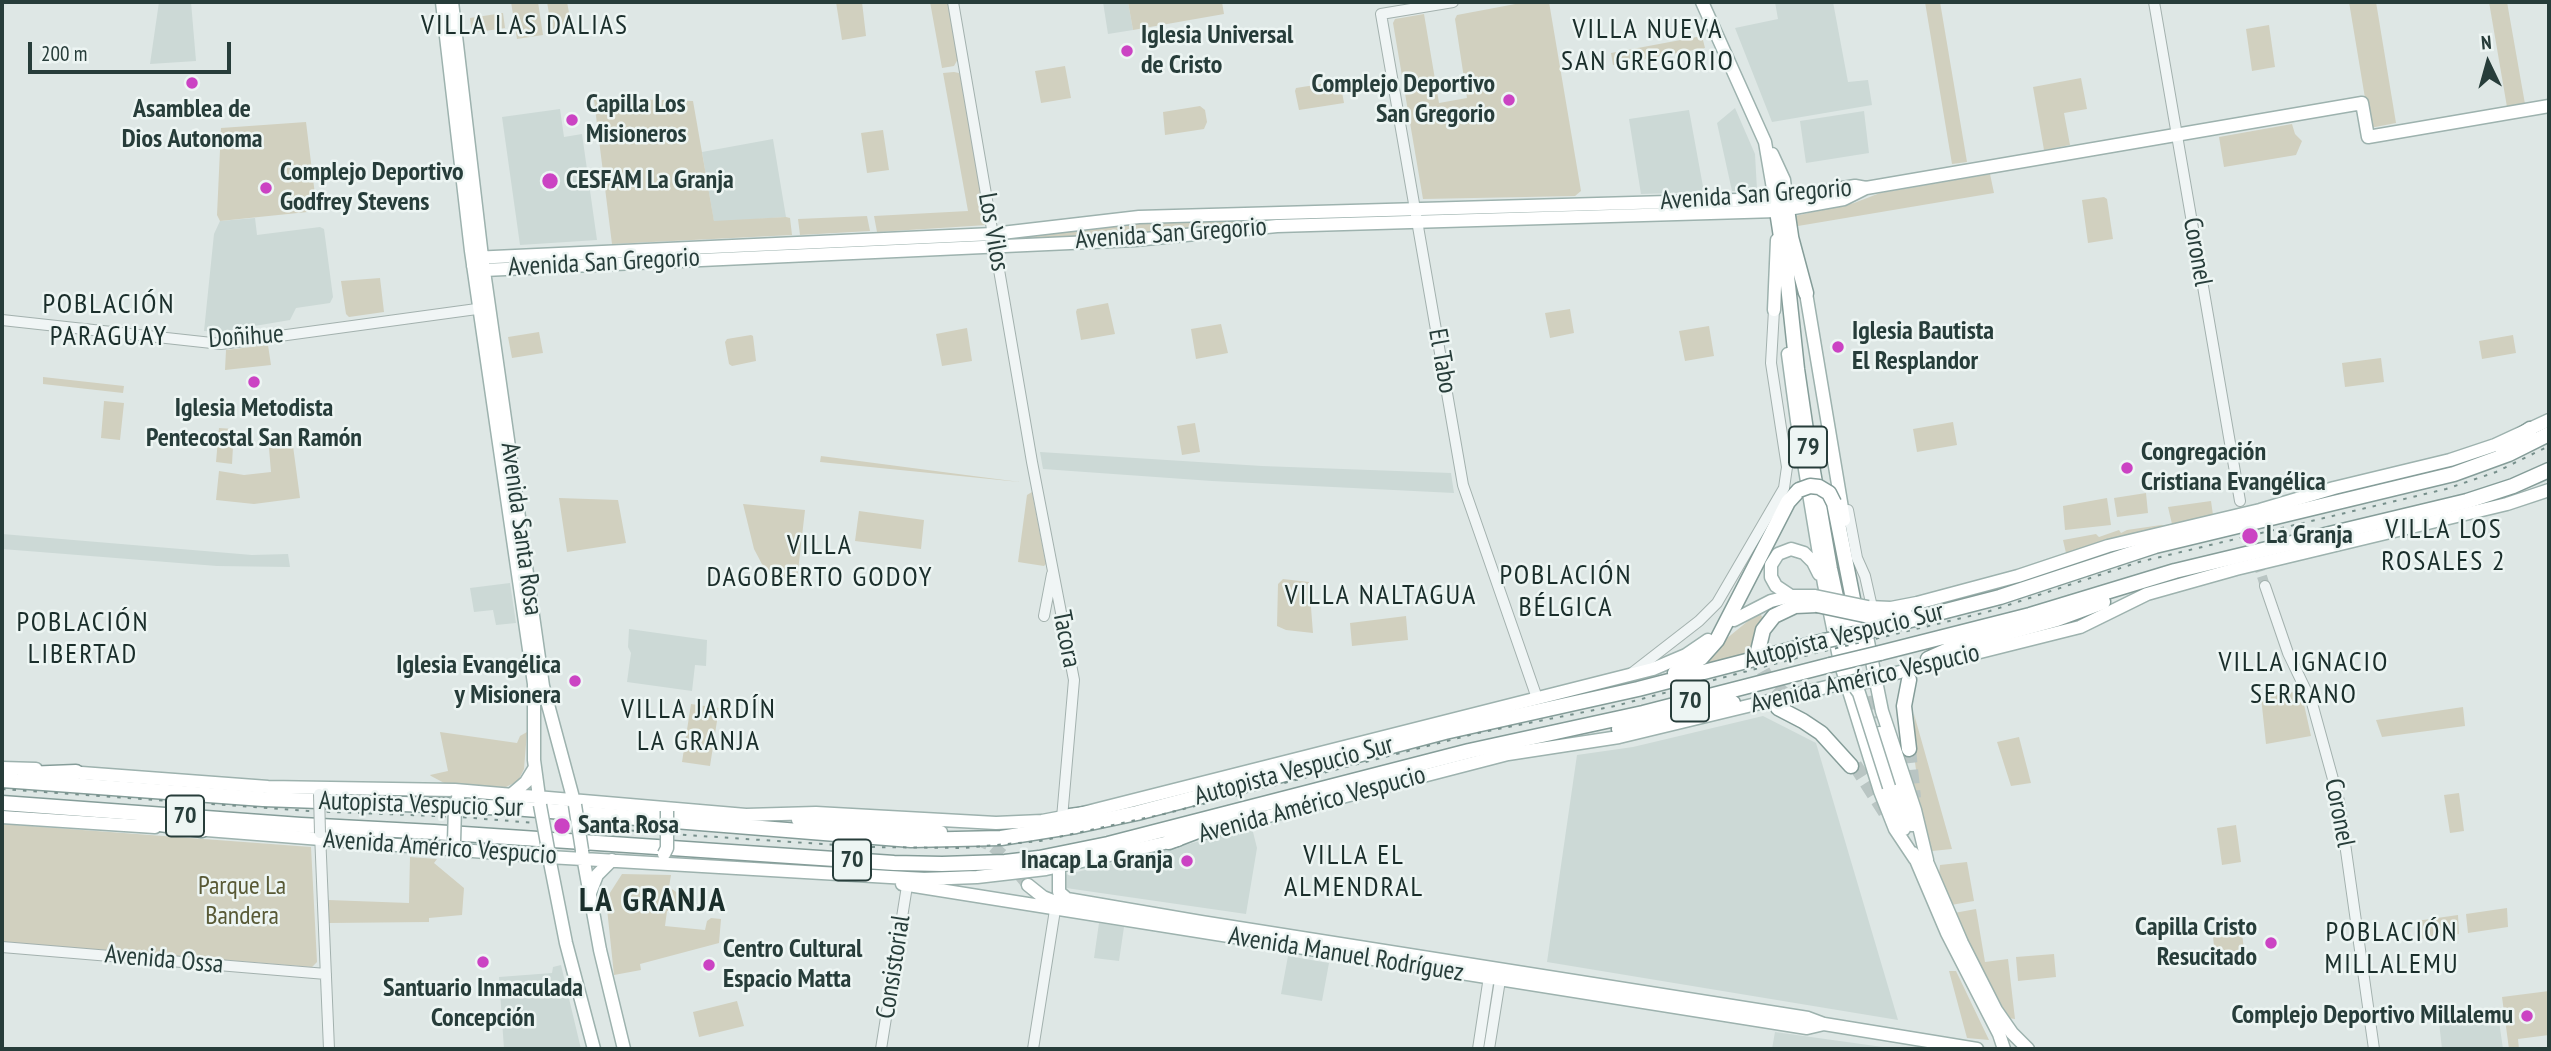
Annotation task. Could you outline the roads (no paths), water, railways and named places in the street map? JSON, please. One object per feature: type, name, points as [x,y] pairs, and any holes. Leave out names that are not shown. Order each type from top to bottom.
[{"type":"highway","name":"79","points":[[1781,204],[1791,237],[1814,425],[1839,568],[1858,654],[1860,680]]},
{"type":"highway","name":"79","points":[[1781,204],[1802,410],[1830,569],[1860,680]]},
{"type":"highway","points":[[1791,237],[1806,293]]},
{"type":"highway","points":[[2468,469],[2530,429]]},
{"type":"highway","name":"Autopista Vespucio Sur","points":[[2,780],[295,800],[513,808],[865,837],[947,840],[1001,838],[1137,813],[1471,725],[1638,688],[1824,641],[1871,615],[1949,610],[2020,591],[2167,543],[2468,469],[2509,454],[2549,434]]},
{"type":"highway","name":"Autopista Vespucio Sur","points":[[2,804],[654,848],[942,864],[1005,862],[1071,852],[1469,751],[1643,713],[2042,612],[2152,578],[2467,501],[2513,486],[2549,470]]},
{"type":"highway","points":[[1638,688],[1691,665],[1710,649],[1730,617],[1790,499],[1799,490],[1810,486],[1819,487],[1829,493],[1834,503],[1854,604],[1858,654]]},
{"type":"highway","points":[[1928,659],[1947,650],[2084,610],[2152,578]]},
{"type":"highway","points":[[1758,651],[1763,630],[1774,616],[1795,606],[1816,601],[1871,615]]},
{"type":"highway","points":[[1909,680],[1904,706],[1909,749]]},
{"type":"highway","points":[[1548,734],[1608,731],[1733,703]]},
{"type":"highway","points":[[1778,708],[1821,733],[1853,765],[1835,736],[1794,704]]},
{"type":"highway","points":[[2,775],[76,772]]},
{"type":"highway","points":[[1066,817],[1103,812],[1181,793],[1238,786]]},
{"type":"highway","points":[[1169,842],[1210,826],[1297,801],[1328,786]]},
{"type":"highway","points":[[2,804],[66,815],[202,830]]},
{"type":"main road","name":"Avenida Santa Rosa","points":[[442,2],[534,684],[534,769],[567,951],[594,1049]]},
{"type":"main road","name":"Avenida Santa Rosa","points":[[452,2],[478,263]]},
{"type":"main road","points":[[1702,2],[1765,142],[1781,204],[1792,386],[1824,584],[1840,662],[1864,746],[1895,829],[1921,859],[1996,1010],[2011,1033],[2028,1049]]},
{"type":"main road","name":"Avenida San Gregorio","points":[[994,240],[1132,218],[1416,215],[1781,204],[1850,198],[1866,188],[2361,103],[2368,137],[2549,106]]},
{"type":"main road","points":[[1774,310],[1781,204]]},
{"type":"main road","name":"Avenida San Gregorio","points":[[478,263],[994,240],[1135,240],[1416,215]]},
{"type":"main road","points":[[1806,293],[1825,412],[1882,711],[1915,810],[1921,859]]},
{"type":"main road","name":"Avenida Santa Rosa","points":[[484,308],[543,686],[575,802],[600,950],[624,1049]]},
{"type":"main road","points":[[1825,412],[1841,470]]},
{"type":"main road","points":[[1871,615],[2018,576],[2108,546],[2260,510],[2334,488],[2450,460],[2495,445],[2549,420]]},
{"type":"main road","name":"Avenida Américo Vespucio","points":[[2,817],[583,854],[612,860],[867,877],[961,878],[1059,867],[1169,842],[1493,757],[1619,737],[2080,627],[2147,594],[2236,569],[2508,504],[2549,490]]},
{"type":"main road","points":[[1816,601],[1791,596],[1776,586],[1770,574],[1772,560],[1784,551],[1795,550],[1807,555],[1824,584]]},
{"type":"main road","points":[[1734,620],[1763,604],[1791,596]]},
{"type":"main road","name":"Avenida Américo Vespucio","points":[[2,768],[318,792],[512,794],[540,801],[746,814],[825,813],[1007,823],[1066,817],[1629,675],[1675,660],[1708,639]]},
{"type":"main road","points":[[1860,680],[1859,693],[1955,949],[1999,1034],[2004,1049]]},
{"type":"main road","points":[[512,794],[526,782],[534,769]]},
{"type":"main road","points":[[456,846],[455,806],[463,795]]},
{"type":"main road","points":[[652,862],[664,854],[667,848],[665,809]]},
{"type":"main road","points":[[746,814],[941,832]]},
{"type":"main road","points":[[589,893],[597,875],[612,860]]},
{"type":"main road","name":"Avenida Manuel Rodríguez","points":[[1059,867],[1059,892],[1065,898],[1495,974]]},
{"type":"main road","name":"Avenida Manuel Rodríguez","points":[[867,877],[1055,910],[1602,991],[1657,1005],[1714,1008]]},
{"type":"main road","points":[[1028,885],[1042,897],[1067,906],[1155,920],[1201,922]]},
{"type":"main road","name":"Avenida Manuel Rodríguez","points":[[1602,991],[1667,995],[1807,1028],[1824,1024],[1977,1049]]},
{"type":"main road","points":[[1657,1005],[1667,995]]},
{"type":"street","name":"Los Vilos","points":[[953,2],[1032,462]]},
{"type":"street","name":"El Tabo","points":[[1453,2],[1381,14],[1463,485],[1537,698]]},
{"type":"street","name":"Coronel","points":[[2154,2],[2241,501]]},
{"type":"street","name":"Doñihue","points":[[2,320],[221,344],[484,308]]},
{"type":"street","points":[[1629,675],[1699,621],[1717,603],[1784,488],[1787,467],[1771,363],[1774,310]]},
{"type":"street","name":"Tacora","points":[[1032,462],[1074,683],[1066,817]]},
{"type":"street","points":[[1841,470],[1856,555],[1865,576],[1871,615]]},
{"type":"street","points":[[1044,616],[1053,570]]},
{"type":"street","name":"Coronel","points":[[2266,586],[2288,653],[2312,703],[2339,801],[2374,1049]]},
{"type":"street","points":[[318,792],[329,1049]]},
{"type":"street","name":"Consistorial","points":[[881,1049],[907,886]]},
{"type":"street","points":[[1033,1049],[1055,910]]},
{"type":"street","name":"Avenida Ossa","points":[[2,947],[326,974]]},
{"type":"street","points":[[1478,1049],[1495,974]]},
{"type":"street","points":[[1489,1049],[1495,974]]},
{"type":"tunnel","points":[[2244,519],[2265,586]]},
{"type":"tunnel","points":[[1758,651],[1759,663],[1767,678],[1794,703]]},
{"type":"tunnel","points":[[1863,676],[1873,719]]},
{"type":"tunnel","points":[[1909,749],[1914,798]]},
{"type":"tunnel","points":[[1855,765],[1886,814]]},
{"type":"tunnel","points":[[977,839],[1004,856],[1028,885]]},
{"type":"railway","points":[[2,789],[308,811],[460,817],[868,847],[963,848],[1040,841],[1164,814],[1478,733],[1615,706],[1816,653],[1987,612],[2139,562],[2446,489],[2496,472],[2549,446]]},
{"type":"place","name":"Iglesia Universal de Cristo","points":[[1127,51]]},
{"type":"place","name":"Asamblea de Dios Autonoma","points":[[192,83]]},
{"type":"place","name":"Complejo Deportivo San Gregorio","points":[[1509,100]]},
{"type":"place","name":"Capilla Los Misioneros","points":[[572,120]]},
{"type":"place","name":"CESFAM La Granja","points":[[550,181]]},
{"type":"place","name":"Complejo Deportivo Godfrey Stevens","points":[[266,188]]},
{"type":"place","name":"Iglesia Bautista El Resplandor","points":[[1838,347]]},
{"type":"place","name":"Iglesia Metodista Pentecostal San Ramón","points":[[254,382]]},
{"type":"place","name":"Congregación Cristiana Evangélica","points":[[2127,468]]},
{"type":"place","name":"La Granja","points":[[2250,536]]},
{"type":"place","name":"Iglesia Evangélica y Misionera","points":[[575,681]]},
{"type":"place","name":"Santa Rosa","points":[[562,826]]},
{"type":"place","name":"Inacap La Granja","points":[[1187,861]]},
{"type":"place","name":"Capilla Cristo Resucitado","points":[[2271,943]]},
{"type":"place","name":"Santuario Inmaculada Concepción","points":[[483,962]]},
{"type":"place","name":"Centro Cultural Espacio Matta","points":[[709,965]]},
{"type":"place","name":"Complejo Deportivo Millalemu","points":[[2527,1016]]},
{"type":"district","name":"VILLA LAS DALIAS","points":[[525,26]]},
{"type":"district","name":"VILLA NUEVA SAN GREGORIO","points":[[1648,46]]},
{"type":"district","name":"POBLACIÓN PARAGUAY","points":[[109,321]]},
{"type":"district","name":"VILLA LOS ROSALES 2","points":[[2444,546]]},
{"type":"district","name":"VILLA DAGOBERTO GODOY","points":[[820,562]]},
{"type":"district","name":"POBLACIÓN BÉLGICA","points":[[1566,592]]},
{"type":"district","name":"VILLA NALTAGUA","points":[[1381,596]]},
{"type":"district","name":"POBLACIÓN LIBERTAD","points":[[83,639]]},
{"type":"district","name":"VILLA IGNACIO SERRANO","points":[[2304,679]]},
{"type":"district","name":"VILLA JARDÍN LA GRANJA","points":[[699,726]]},
{"type":"district","name":"VILLA EL ALMENDRAL","points":[[1354,872]]},
{"type":"district","name":"LA GRANJA","points":[[653,902]]},
{"type":"district","name":"POBLACIÓN MILLALEMU","points":[[2392,949]]},
{"type":"park label","name":"Parque La Bandera","points":[[242,902]]}]
